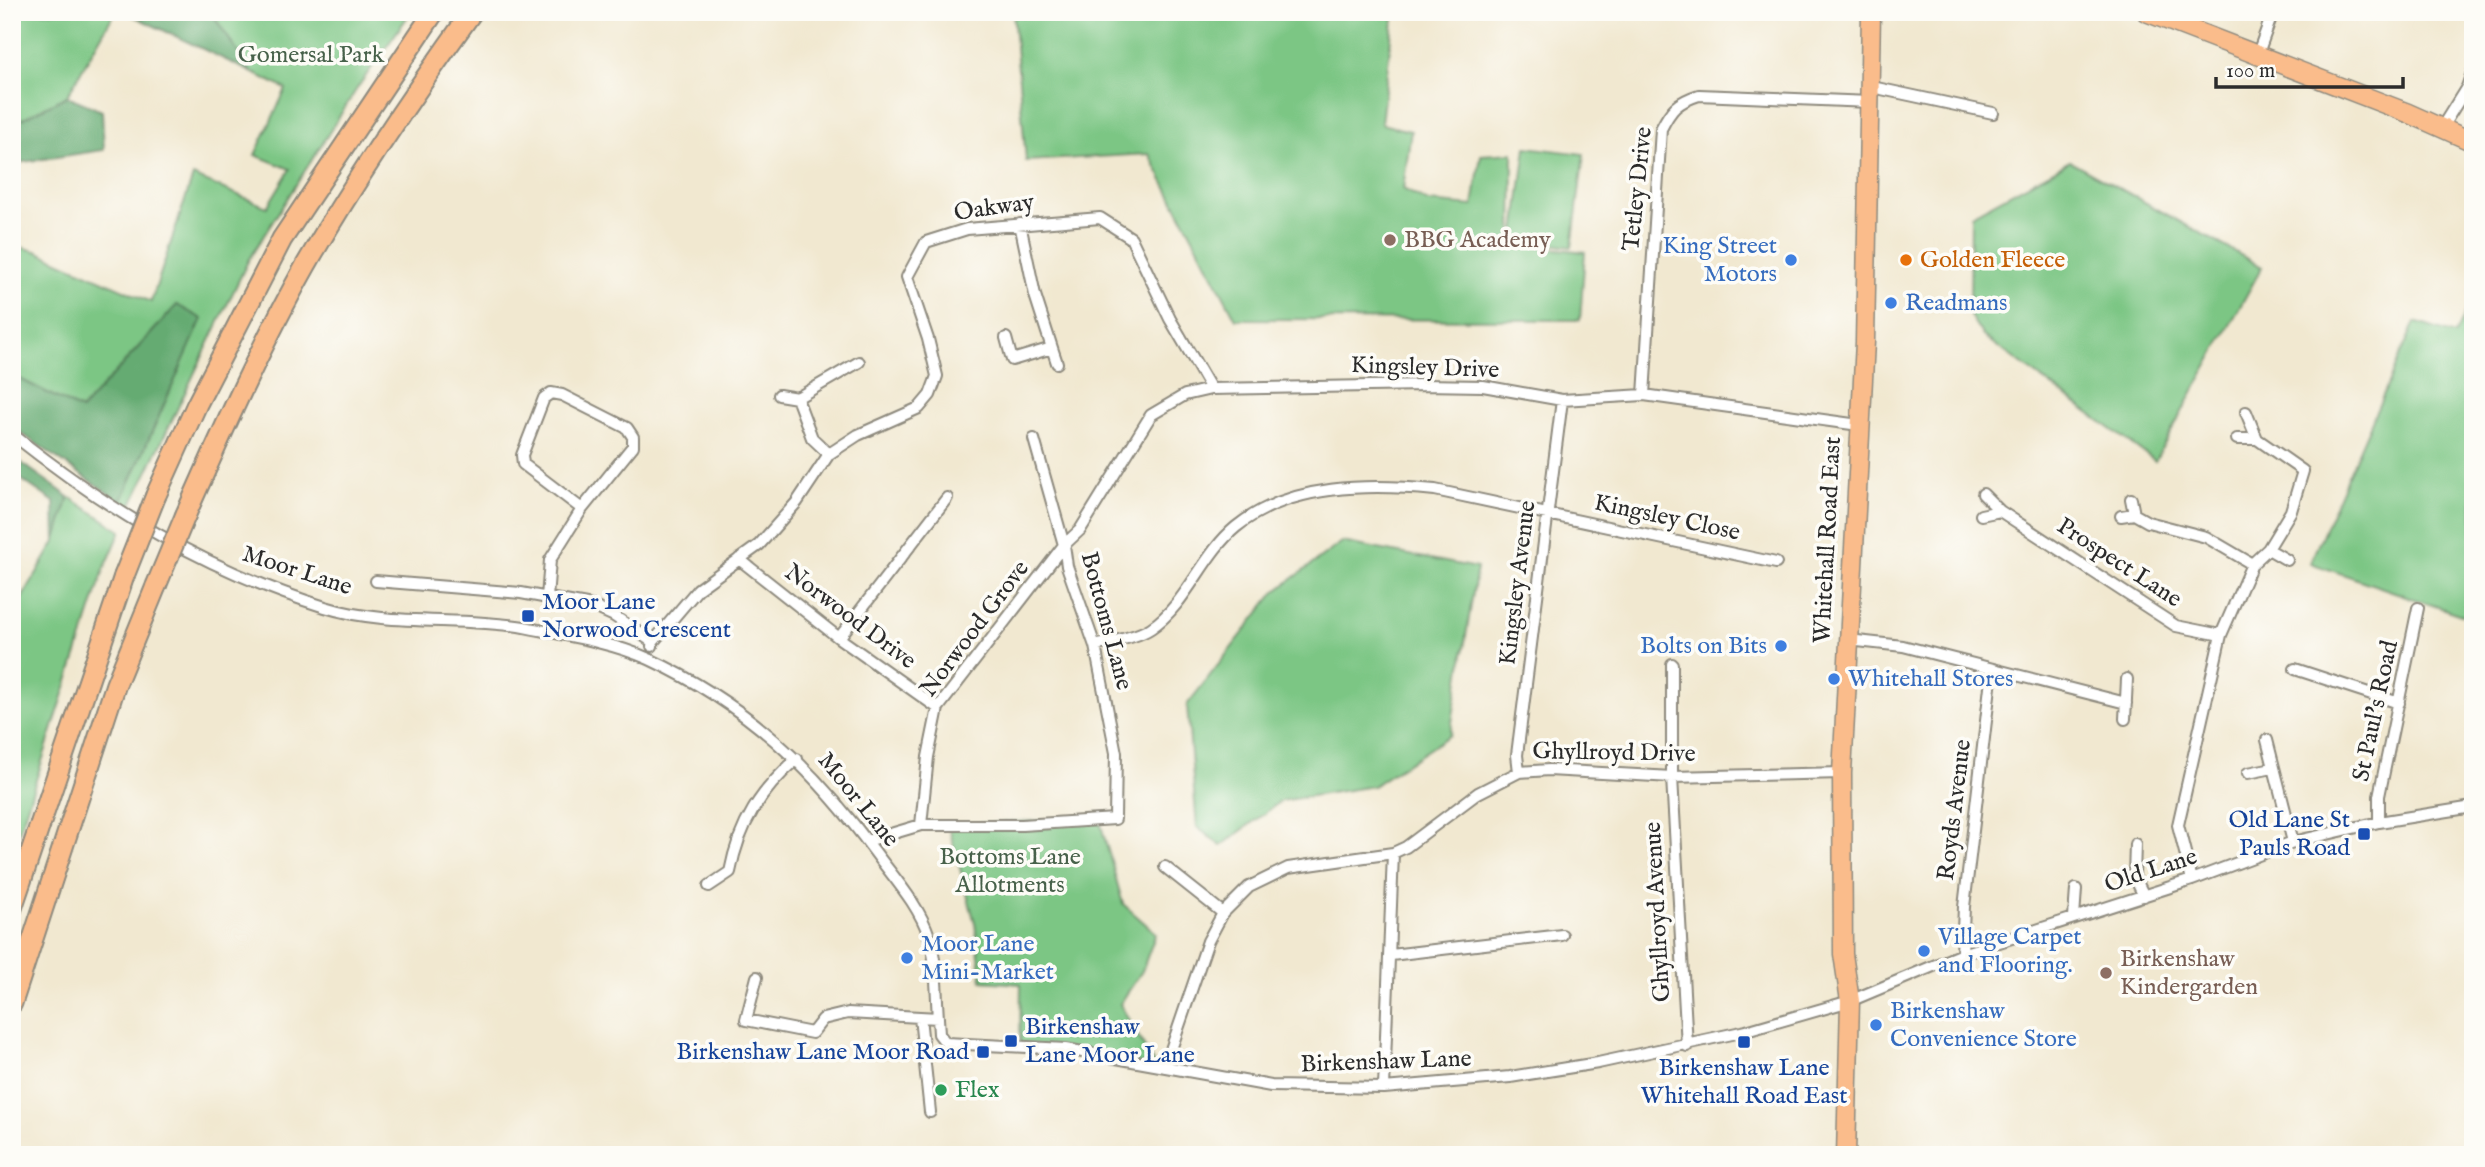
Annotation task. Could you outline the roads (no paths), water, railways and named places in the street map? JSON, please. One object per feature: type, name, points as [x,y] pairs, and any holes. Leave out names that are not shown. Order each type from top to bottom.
[{"type":"highway","points":[[12,908],[124,576],[156,495],[197,404],[282,239],[435,12]]},
{"type":"highway","points":[[12,1003],[116,684],[226,422],[306,266],[399,113],[471,12]]},
{"type":"main road","name":"Whitehall Road East","points":[[1846,1155],[1850,1001],[1843,954],[1842,773],[1865,342],[1865,217],[1871,94],[1871,12]]},
{"type":"main road","points":[[2146,12],[2442,127],[2473,142]]},
{"type":"street","points":[[2258,56],[2273,12]]},
{"type":"street","points":[[2442,127],[2467,87],[2473,70]]},
{"type":"street","name":"Tetley Drive","points":[[1644,395],[1661,129],[1671,108],[1681,101],[1699,95],[1871,94],[1993,113]]},
{"type":"street","name":"Oakway","points":[[829,454],[858,435],[919,408],[930,395],[937,376],[907,276],[926,242],[967,229],[1100,218],[1131,238],[1170,319],[1212,389]]},
{"type":"street","points":[[1020,224],[1035,295],[1057,363]]},
{"type":"street","points":[[1006,338],[1013,360],[1052,348]]},
{"type":"street","points":[[779,395],[797,398],[859,362]]},
{"type":"street","name":"Kingsley Drive","points":[[1064,545],[1080,530],[1151,415],[1185,395],[1212,389],[1483,386],[1562,400],[1644,395],[1859,425]]},
{"type":"street","points":[[547,598],[550,560],[582,509],[632,446],[633,437],[626,428],[562,395],[551,393],[544,398],[522,455],[523,464],[582,509]]},
{"type":"street","points":[[647,658],[653,642],[698,589],[759,545],[797,502],[829,454],[812,438],[797,398]]},
{"type":"street","name":"Kingsley Avenue","points":[[1519,772],[1517,755],[1562,400]]},
{"type":"street","points":[[2192,880],[2178,824],[2221,635],[2252,564],[2268,549],[2291,511],[2303,471],[2257,439],[2246,412]]},
{"type":"street","name":"Moor Lane","points":[[12,434],[119,514],[231,574],[328,608],[398,618],[520,626],[575,638],[647,658],[736,709],[797,759],[867,841],[913,904],[929,936],[938,1018]]},
{"type":"street","name":"Bottoms Lane","points":[[867,841],[921,825],[1022,825],[1115,818],[1116,753],[1095,646],[1067,566],[1064,545],[1034,439]]},
{"type":"street","points":[[2237,439],[2257,439]]},
{"type":"street","name":"Kingsley Close","points":[[1095,646],[1148,630],[1164,618],[1212,553],[1237,527],[1275,504],[1312,492],[1388,486],[1412,488],[1548,513],[1776,563]]},
{"type":"street","name":"Prospect Lane","points":[[1983,494],[2000,511],[2176,626],[2221,635]]},
{"type":"street","points":[[839,638],[947,498]]},
{"type":"street","points":[[2131,499],[2134,514]]},
{"type":"street","points":[[1981,515],[2000,511]]},
{"type":"street","points":[[2122,516],[2134,514],[2148,522],[2206,537],[2252,564]]},
{"type":"street","name":"Norwood Grove","points":[[921,825],[928,757],[938,708],[1064,545]]},
{"type":"street","points":[[2268,549],[2287,559]]},
{"type":"street","name":"Norwood Drive","points":[[739,559],[839,638],[938,708]]},
{"type":"street","name":"Moor Lane","points":[[376,581],[547,598],[592,606],[614,616],[653,642]]},
{"type":"street","name":"St Paul's Road","points":[[2379,822],[2379,796],[2418,608]]},
{"type":"street","points":[[1848,640],[1903,646],[2126,703]]},
{"type":"street","name":"Ghyllroyd Avenue","points":[[1672,664],[1672,777],[1687,1046]]},
{"type":"street","points":[[2295,669],[2399,703]]},
{"type":"street","name":"Royds Avenue","points":[[1962,954],[1964,907],[1992,670]]},
{"type":"street","points":[[2125,719],[2127,679]]},
{"type":"street","points":[[2267,740],[2293,842]]},
{"type":"street","points":[[709,886],[730,872],[735,846],[753,805],[797,759]]},
{"type":"street","points":[[2248,773],[2273,768]]},
{"type":"street","name":"Ghyllroyd Drive","points":[[1392,853],[1406,847],[1478,793],[1519,772],[1549,769],[1672,777],[1842,773]]},
{"type":"street","name":"Old Lane","points":[[1850,1001],[1962,954],[2192,880],[2293,842],[2379,822],[2473,807]]},
{"type":"street","points":[[2135,844],[2134,877],[2144,896]]},
{"type":"street","points":[[1165,1067],[1208,941],[1223,912],[1249,887],[1288,868],[1392,853],[1391,955],[1384,1088]]},
{"type":"street","points":[[1166,867],[1223,912]]},
{"type":"street","points":[[2074,917],[2076,889]]},
{"type":"street","points":[[1391,955],[1562,935]]},
{"type":"street","points":[[757,977],[746,1020],[812,1033],[823,1019],[848,1013],[938,1018]]},
{"type":"street","name":"Birkenshaw Lane","points":[[938,1018],[939,1034],[946,1042],[1066,1049],[1271,1086],[1384,1088],[1510,1077],[1687,1046],[1850,1001]]},
{"type":"street","points":[[920,1017],[930,1112]]},
{"type":"place","name":"BBG Academy","points":[[1390,240]]},
{"type":"place","name":"King Street Motors","points":[[1791,260]]},
{"type":"place","name":"Golden Fleece","points":[[1906,260]]},
{"type":"place","name":"Readmans","points":[[1891,303]]},
{"type":"place","name":"Moor Lane Norwood Crescent","points":[[528,616]]},
{"type":"place","name":"Bolts on Bits","points":[[1781,646]]},
{"type":"place","name":"Whitehall Stores","points":[[1834,679]]},
{"type":"place","name":"Old Lane St Pauls Road","points":[[2364,834]]},
{"type":"place","name":"Village Carpet and Flooring.","points":[[1924,951]]},
{"type":"place","name":"Moor Lane Mini-Market","points":[[907,958]]},
{"type":"place","name":"Birkenshaw Kindergarden","points":[[2106,973]]},
{"type":"place","name":"Birkenshaw Convenience Store","points":[[1876,1025]]},
{"type":"place","name":"Birkenshaw Lane Moor Lane","points":[[1011,1041]]},
{"type":"place","name":"Birkenshaw Lane Whitehall Road East","points":[[1744,1042]]},
{"type":"place","name":"Birkenshaw Lane Moor Road","points":[[983,1052]]},
{"type":"place","name":"Flex","points":[[941,1090]]},
{"type":"park label","name":"Gomersal Park","points":[[311,55]]},
{"type":"park label","name":"Bottoms Lane Allotments","points":[[1010,871]]}]
